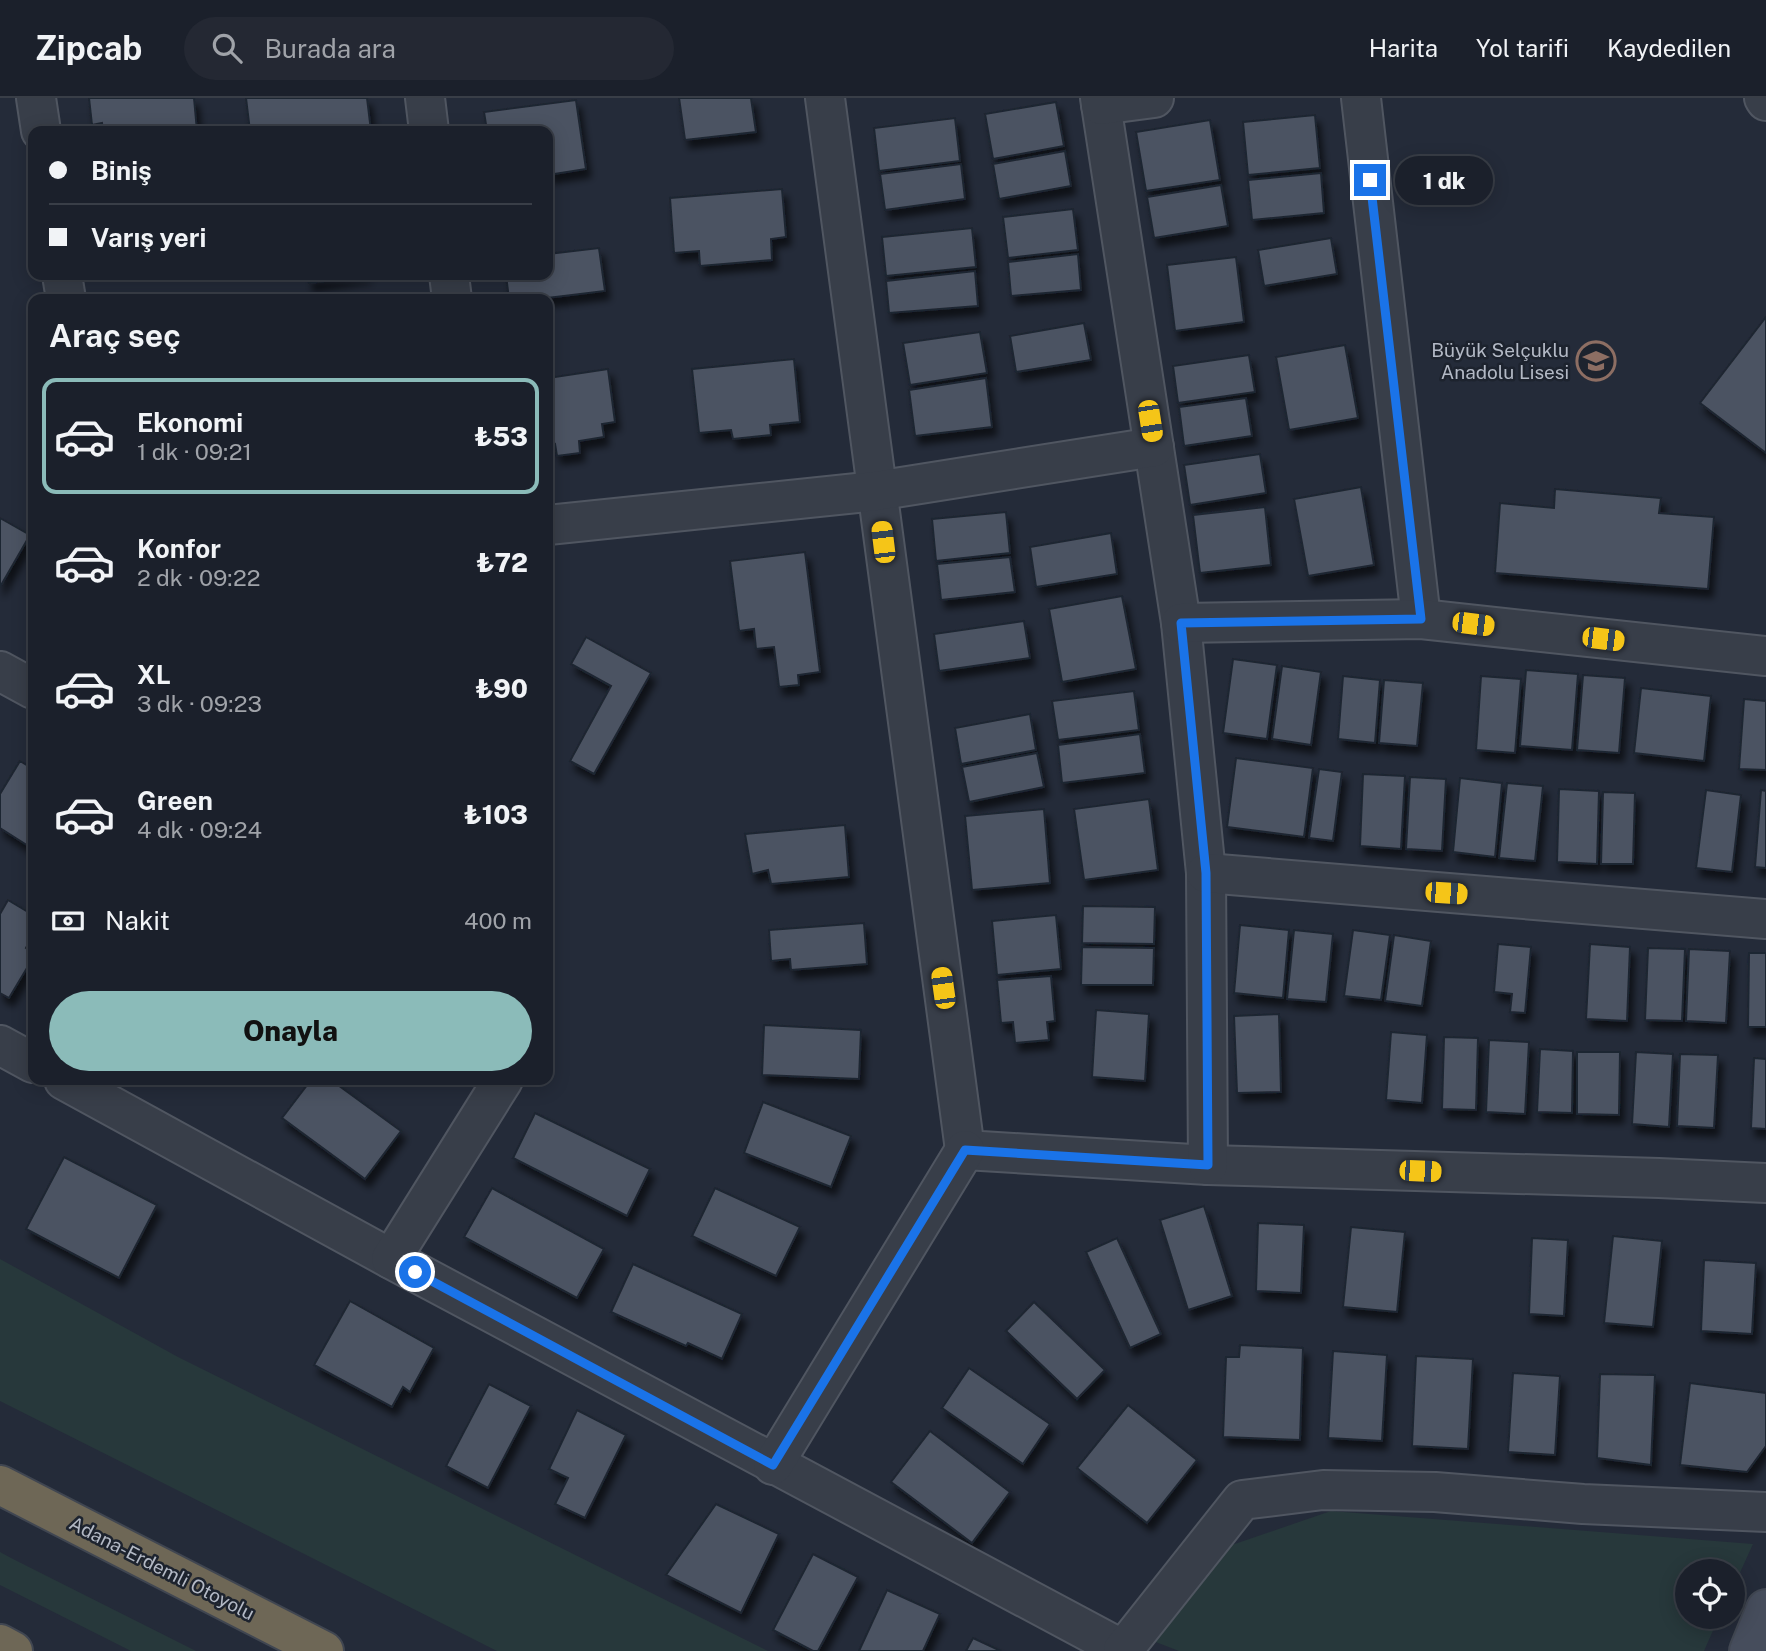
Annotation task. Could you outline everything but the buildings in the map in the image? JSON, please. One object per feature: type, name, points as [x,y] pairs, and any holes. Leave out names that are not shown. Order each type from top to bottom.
[{"type":"highway","name":"Adana-Erdemli Otoyolu","points":[[0,1485],[324,1651]]},
{"type":"highway","points":[[0,1644],[13,1651]]},
{"type":"main road","points":[[1749,1651],[1766,1609]]},
{"type":"street","points":[[36,98],[40,126]]},
{"type":"street","points":[[425,98],[428,126]]},
{"type":"street","points":[[773,1465],[965,1150],[825,98]]},
{"type":"street","points":[[1154,98],[1100,101],[1181,623],[1206,873],[1208,1165]]},
{"type":"street","points":[[1361,98],[1421,619]]},
{"type":"street","points":[[553,524],[876,491],[1154,447]]},
{"type":"street","points":[[1181,623],[1421,619],[1764,652]]},
{"type":"street","points":[[0,671],[28,687]]},
{"type":"street","points":[[1206,873],[1766,919]]},
{"type":"street","points":[[0,1045],[28,1060]]},
{"type":"street","points":[[73,1085],[773,1465],[1124,1651],[1242,1500],[1323,1490],[1423,1492],[1583,1504],[1766,1512]]},
{"type":"street","points":[[391,1259],[500,1085]]},
{"type":"street","points":[[965,1150],[1208,1165],[1660,1178],[1766,1184]]},
{"type":"shaded area","points":[[0,1259],[178,1357],[768,1651],[497,1651],[0,1401]]},
{"type":"shaded area","points":[[1331,1511],[1753,1544],[1745,1562],[1745,1559],[1675,1559],[1675,1629],[1714,1629],[1704,1651],[1179,1651],[1148,1639],[1226,1547]]},
{"type":"shaded area","points":[[0,1552],[196,1651],[131,1651],[0,1585]]},
{"type":"place","name":"Büyük Selçuklu Anadolu Lisesi","points":[[1596,361]]},
{"type":"route","points":[[415,1272],[773,1465],[965,1150],[1208,1165],[1206,873],[1181,623],[1421,619],[1370,180]]}]
